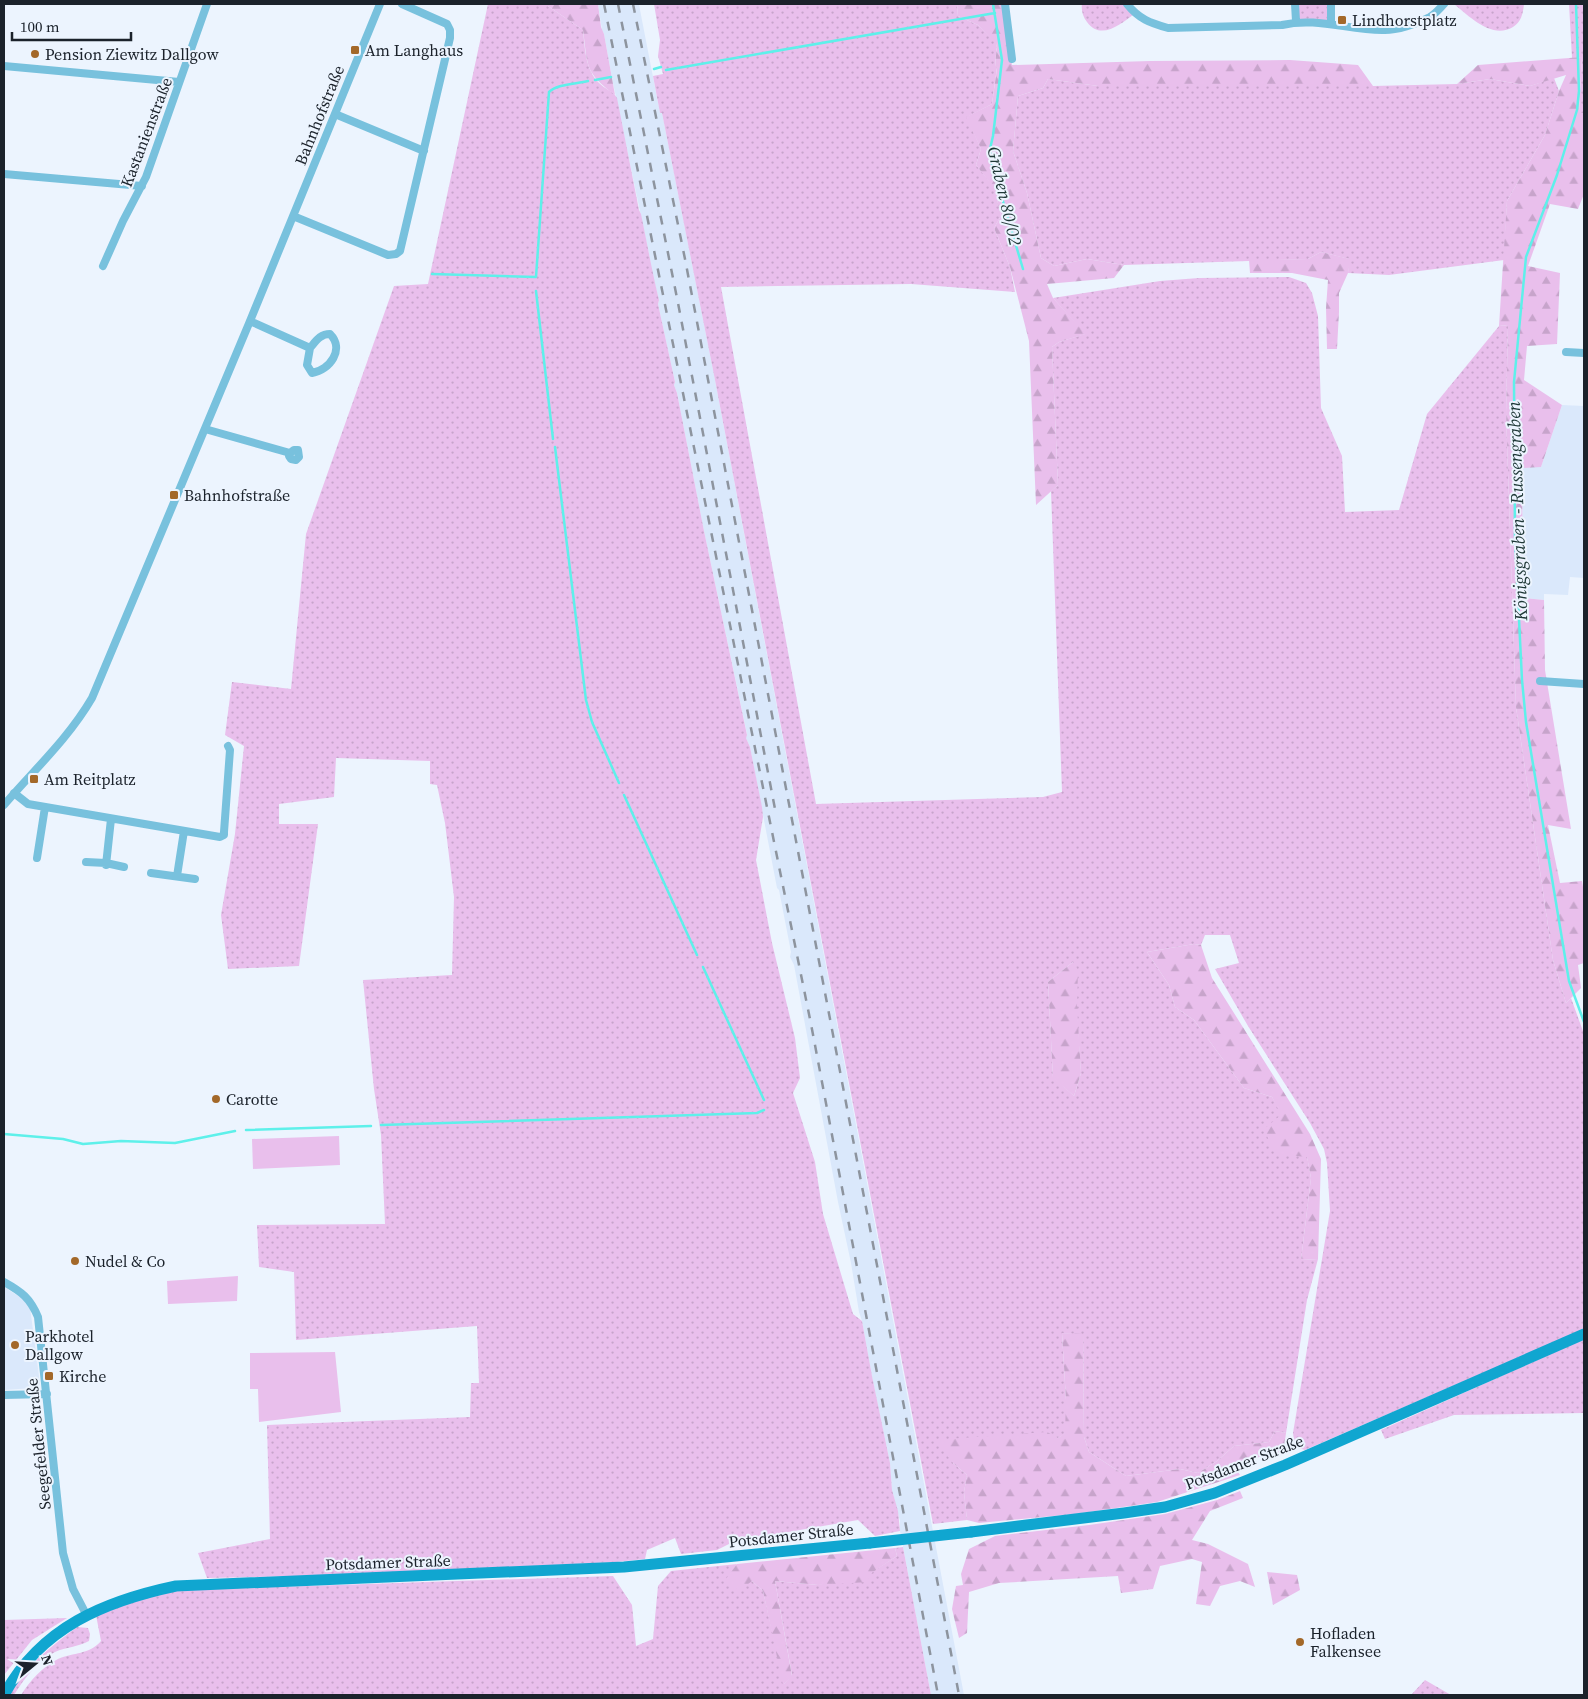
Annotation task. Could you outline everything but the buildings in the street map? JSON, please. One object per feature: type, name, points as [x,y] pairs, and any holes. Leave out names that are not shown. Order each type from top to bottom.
[{"type":"street","name":"Kastanienstraße","points":[[103,266],[123,221],[142,186],[207,4]]},
{"type":"street","name":"Bahnhofstraße","points":[[4,805],[52,753],[82,716],[92,698],[380,4]]},
{"type":"street","points":[[293,216],[388,255],[396,254],[400,251],[450,38],[450,30],[447,24],[402,4]]},
{"type":"street","points":[[1005,4],[1012,59]]},
{"type":"street","points":[[1127,4],[1135,14],[1151,23],[1168,28],[1282,25],[1296,21],[1331,23],[1383,30],[1406,26],[1430,16],[1444,4]]},
{"type":"street","points":[[1296,4],[1296,21]]},
{"type":"street","points":[[1331,4],[1331,23]]},
{"type":"street","points":[[4,66],[179,82]]},
{"type":"street","points":[[335,114],[424,151]]},
{"type":"street","points":[[4,174],[142,186]]},
{"type":"street","points":[[250,321],[310,348]]},
{"type":"street","points":[[330,334],[334,338],[336,352],[328,366],[319,372],[312,373],[307,365],[310,348],[320,336],[330,334]]},
{"type":"street","points":[[1566,352],[1584,353]]},
{"type":"street","points":[[205,429],[290,453]]},
{"type":"street","points":[[1540,680],[1584,684]]},
{"type":"street","points":[[14,793],[28,804],[217,837],[224,835],[230,750],[228,746]]},
{"type":"street","points":[[37,858],[45,807]]},
{"type":"street","points":[[106,864],[111,818]]},
{"type":"street","points":[[177,876],[184,831]]},
{"type":"street","points":[[86,862],[124,867]]},
{"type":"street","points":[[152,873],[195,879]]},
{"type":"street","name":"Seegefelder Straße","points":[[4,1282],[26,1296],[33,1305],[38,1317],[63,1553],[73,1589],[86,1614]]},
{"type":"street","name":"Potsdamer Straße","points":[[4,1695],[35,1653],[61,1631],[86,1614],[123,1599],[176,1586],[624,1568],[971,1532],[1148,1510],[1215,1493],[1286,1466],[1584,1334]]},
{"type":"street","points":[[4,1395],[47,1394]]},
{"type":"shaded area","points":[[598,4],[639,4],[715,380],[964,1695],[931,1695],[900,1531],[900,1521],[892,1490],[890,1463],[859,1312],[794,965],[790,957],[791,952],[779,890],[777,888],[750,747],[746,738],[747,734],[674,385],[675,382],[658,304],[659,300],[651,269]]},
{"type":"shaded area","points":[[1562,405],[1584,406],[1584,578],[1570,577],[1568,595],[1544,594],[1544,600],[1523,598],[1522,467],[1541,467]]},
{"type":"shaded area","points":[[4,1287],[23,1299],[30,1307],[40,1384],[33,1388],[4,1390]]},
{"type":"green space","points":[[488,4],[548,4],[548,6],[583,30],[586,58],[594,77],[617,98],[659,300],[658,304],[675,382],[674,385],[747,735],[746,738],[750,747],[762,807],[763,817],[756,860],[772,943],[795,1038],[800,1078],[793,1093],[815,1162],[823,1214],[853,1314],[862,1321],[890,1463],[892,1490],[898,1511],[900,1531],[875,1536],[858,1520],[735,1541],[717,1550],[681,1554],[675,1538],[647,1550],[645,1559],[616,1562],[345,1575],[207,1578],[198,1553],[270,1539],[267,1425],[470,1417],[471,1383],[479,1383],[477,1326],[296,1340],[294,1272],[259,1267],[257,1225],[385,1224],[381,1135],[374,1089],[363,980],[452,975],[454,897],[445,823],[437,785],[430,784],[430,761],[336,758],[334,797],[279,804],[279,824],[318,824],[299,966],[228,969],[221,915],[235,834],[244,746],[225,735],[232,682],[291,689],[306,534],[394,286],[428,284]]},
{"type":"green space","points":[[548,4],[598,4],[615,95],[598,80],[589,67],[583,30],[548,6]]},
{"type":"green space","points":[[654,4],[957,4],[958,16],[978,25],[997,43],[995,66],[997,67],[992,104],[967,117],[981,149],[976,165],[994,187],[1001,216],[994,228],[1010,267],[1015,292],[911,284],[721,287],[816,804],[1043,797],[1062,792],[1051,491],[1058,485],[1052,347],[1059,342],[1085,334],[1053,298],[1160,281],[1199,278],[1289,277],[1306,283],[1312,293],[1318,316],[1321,408],[1342,456],[1345,512],[1399,510],[1427,414],[1499,326],[1508,325],[1506,413],[1516,707],[1553,960],[1566,1003],[1571,998],[1584,1034],[1584,1329],[1305,1450],[1295,1447],[1293,1433],[1330,1211],[1327,1163],[1324,1149],[1215,969],[1239,963],[1230,935],[1205,935],[1201,945],[1194,944],[1147,952],[1169,985],[1175,1007],[1194,1020],[1244,1088],[1272,1097],[1307,1156],[1311,1178],[1301,1260],[1318,1259],[1307,1300],[1286,1433],[1275,1431],[1269,1442],[1234,1446],[1217,1461],[1198,1473],[1180,1469],[1126,1476],[1089,1452],[1084,1437],[1083,1335],[1062,1333],[1066,1433],[1058,1438],[953,1463],[967,1475],[964,1492],[967,1520],[933,1524],[715,380],[653,76],[663,74],[658,56],[660,40]],"holes":[[[1073,962],[1081,1073],[1074,1096],[1053,1077],[1048,982]]]},
{"type":"green space","points":[[957,4],[1002,4],[1012,65],[1150,61],[1290,60],[1358,65],[1373,86],[1098,86],[1048,79],[1043,88],[1018,96],[1013,151],[1027,193],[1041,258],[1054,266],[1087,259],[1124,265],[1114,278],[1047,284],[1053,298],[1086,334],[1059,342],[1052,347],[1058,485],[1036,505],[1029,341],[1010,267],[994,228],[1001,216],[994,188],[976,165],[981,149],[966,117],[992,104],[997,68],[995,67],[997,44],[978,25],[958,16]]},
{"type":"green space","points":[[1082,4],[1126,4],[1134,14],[1111,29],[1098,30],[1093,28],[1083,16]]},
{"type":"green space","points":[[1296,4],[1330,4],[1330,22],[1297,20]]},
{"type":"green space","points":[[1454,4],[1524,4],[1521,17],[1516,25],[1497,31],[1481,25]]},
{"type":"green space","points":[[1569,4],[1584,4],[1584,114],[1579,113],[1582,57],[1572,58]]},
{"type":"green space","points":[[1582,57],[1579,112],[1584,114],[1584,194],[1578,209],[1550,204],[1528,266],[1560,273],[1557,344],[1527,346],[1524,380],[1562,405],[1541,467],[1522,468],[1523,598],[1544,600],[1545,670],[1571,829],[1548,825],[1560,883],[1582,881],[1584,893],[1584,963],[1578,965],[1581,988],[1566,1003],[1553,960],[1516,707],[1506,413],[1508,325],[1499,326],[1507,201],[1545,135],[1566,75],[1530,86],[1490,79],[1457,84],[1478,65]]},
{"type":"green space","points":[[1554,78],[1559,91],[1545,135],[1507,201],[1504,260],[1389,275],[1348,273],[1349,259],[1321,252],[1308,259],[1124,265],[1087,259],[1054,266],[1041,258],[1027,193],[1013,151],[1018,96],[1043,88],[1048,79],[1098,86],[1373,86],[1457,84],[1490,79],[1530,86]]},
{"type":"green space","points":[[1321,252],[1350,259],[1348,273],[1339,293],[1337,349],[1327,349],[1326,308],[1328,280],[1292,273],[1250,273],[1249,260],[1308,259]]},
{"type":"green space","points":[[1194,944],[1201,945],[1212,978],[1310,1134],[1321,1159],[1318,1259],[1301,1260],[1311,1178],[1307,1157],[1275,1154],[1264,1129],[1281,1115],[1272,1097],[1244,1088],[1194,1020],[1175,1007],[1169,985],[1147,952]]},
{"type":"green space","points":[[1073,962],[1078,970],[1077,1006],[1081,1073],[1074,1096],[1053,1078],[1048,982]]},
{"type":"green space","points":[[339,1136],[340,1165],[253,1169],[252,1139]]},
{"type":"green space","points":[[238,1276],[237,1301],[168,1304],[167,1281]]},
{"type":"green space","points":[[1062,1333],[1083,1334],[1084,1437],[1089,1452],[1126,1476],[1180,1469],[1198,1473],[1217,1461],[1234,1446],[1269,1442],[1275,1431],[1286,1433],[1283,1455],[1262,1456],[1234,1466],[1240,1475],[1157,1502],[1075,1514],[979,1523],[967,1520],[964,1492],[967,1475],[953,1463],[935,1440],[1047,1432],[1058,1438],[1065,1433],[1066,1400]]},
{"type":"green space","points":[[1584,1339],[1584,1413],[1454,1415],[1385,1439],[1381,1430]]},
{"type":"green space","points":[[335,1352],[341,1412],[259,1422],[258,1389],[250,1389],[250,1353]]},
{"type":"green space","points":[[1240,1491],[1243,1498],[1210,1511],[1192,1540],[1208,1544],[1248,1564],[1255,1587],[1240,1581],[1220,1586],[1210,1606],[1196,1604],[1202,1562],[1192,1559],[1160,1566],[1153,1589],[1121,1593],[1118,1576],[999,1583],[969,1592],[967,1633],[959,1638],[952,1609],[956,1586],[963,1585],[961,1574],[969,1549],[995,1536],[1165,1514],[1217,1500]]},
{"type":"green space","points":[[903,1547],[931,1695],[21,1695],[37,1675],[52,1662],[91,1649],[101,1641],[96,1615],[156,1594],[190,1588],[613,1576],[632,1605],[636,1646],[653,1639],[658,1586],[671,1571],[737,1564],[727,1579],[752,1581],[763,1591],[784,1684],[792,1675],[775,1581],[818,1585],[869,1574],[897,1556],[895,1548]]},
{"type":"green space","points":[[895,1548],[897,1556],[870,1574],[868,1582],[818,1585],[775,1581],[792,1676],[783,1685],[763,1591],[752,1581],[739,1591],[726,1579],[737,1564]]},
{"type":"green space","points":[[1267,1572],[1297,1575],[1300,1590],[1273,1605]]},
{"type":"green space","points":[[67,1618],[32,1640],[4,1675],[4,1620]]},
{"type":"green space","points":[[77,1627],[88,1628],[90,1634],[89,1641],[81,1645],[59,1650],[42,1660],[14,1695],[8,1695],[21,1676],[30,1667]]},
{"type":"green space","points":[[1425,1680],[1451,1695],[1411,1695]]},
{"type":"waterway","name":"Graben 80/02","points":[[993,4],[1002,60],[990,149],[991,161],[1023,269]]},
{"type":"waterway","name":"Königsgraben - Russengraben","points":[[1576,4],[1579,91],[1577,110],[1557,175],[1526,257],[1514,382],[1515,538],[1526,722],[1569,981],[1584,1022]]},
{"type":"waterway","points":[[666,70],[995,13]]},
{"type":"waterway","points":[[654,69],[661,67]]},
{"type":"waterway","points":[[595,80],[611,77]]},
{"type":"waterway","points":[[432,274],[536,277],[549,92],[562,86],[588,81]]},
{"type":"waterway","points":[[536,291],[553,439]]},
{"type":"waterway","points":[[555,447],[586,700],[592,722],[619,783]]},
{"type":"waterway","points":[[624,795],[697,955]]},
{"type":"waterway","points":[[703,967],[764,1100]]},
{"type":"waterway","points":[[381,1125],[757,1113],[764,1110]]},
{"type":"waterway","points":[[246,1130],[371,1126]]},
{"type":"waterway","points":[[4,1134],[63,1139],[83,1144],[121,1141],[175,1143],[235,1131]]},
{"type":"railway","points":[[604,4],[811,1024],[938,1695]]},
{"type":"railway","points":[[618,4],[678,303],[775,809]]},
{"type":"railway","points":[[633,4],[685,259],[959,1695]]},
{"type":"place","name":"Lindhorstplatz","points":[[1342,20]]},
{"type":"place","name":"Am Langhaus","points":[[355,50]]},
{"type":"place","name":"Pension Ziewitz Dallgow","points":[[35,54]]},
{"type":"place","name":"Bahnhofstraße","points":[[174,495]]},
{"type":"place","name":"Am Reitplatz","points":[[34,779]]},
{"type":"place","name":"Carotte","points":[[216,1099]]},
{"type":"place","name":"Nudel & Co","points":[[75,1261]]},
{"type":"place","name":"Parkhotel Dallgow","points":[[15,1345]]},
{"type":"place","name":"Kirche","points":[[49,1376]]},
{"type":"place","name":"Hofladen Falkensee","points":[[1300,1642]]}]
